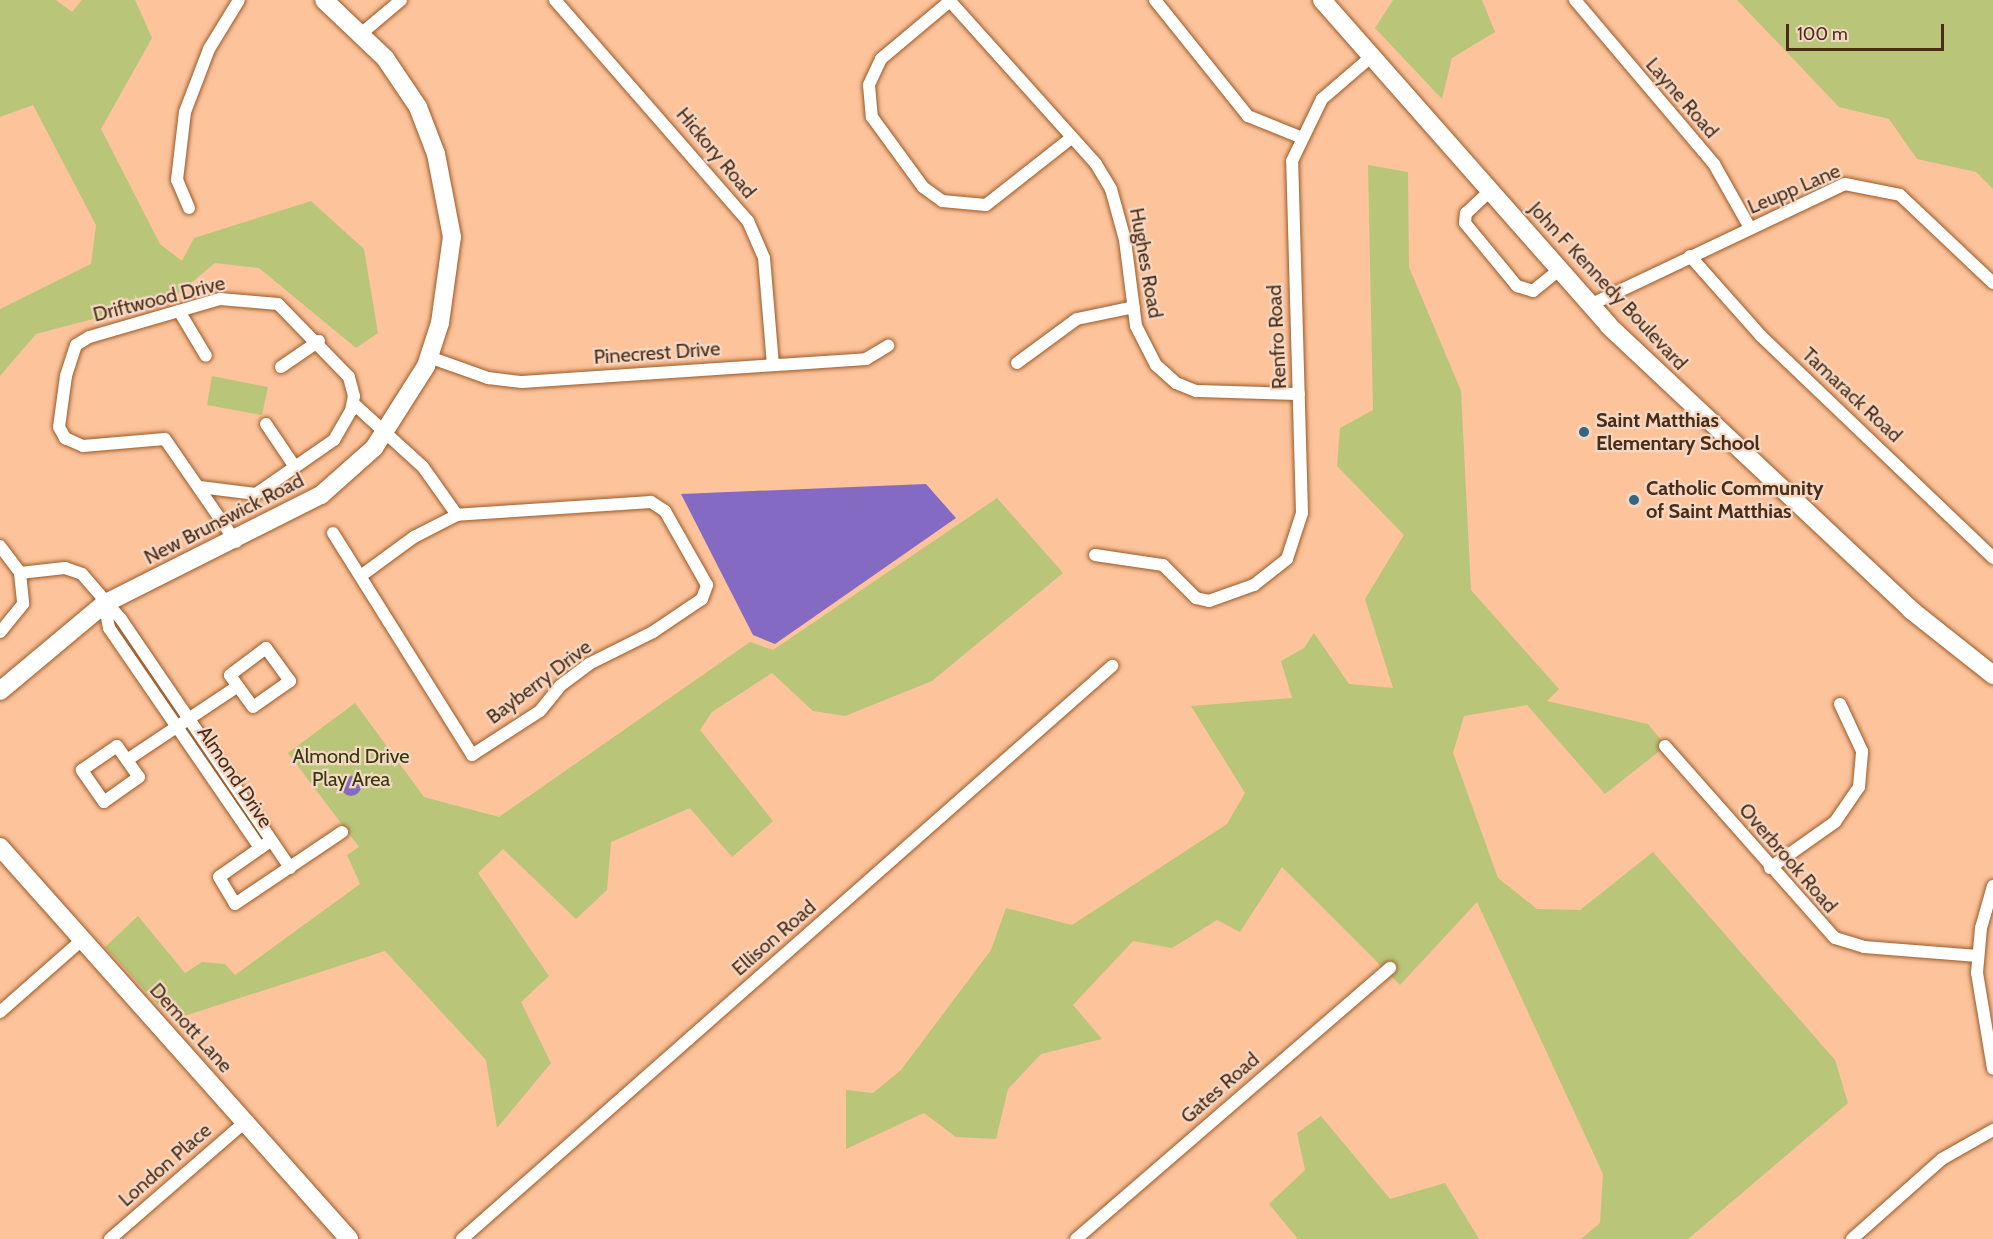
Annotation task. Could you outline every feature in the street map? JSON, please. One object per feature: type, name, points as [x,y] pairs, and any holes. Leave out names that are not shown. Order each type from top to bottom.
[{"type":"street","points":[[189,208],[177,171],[185,112],[209,49],[239,0]]},
{"type":"street","name":"New Brunswick Road","points":[[0,691],[104,604],[236,542],[321,495],[386,434],[429,357],[450,271],[447,203],[418,107],[362,33],[324,0]]},
{"type":"street","points":[[362,33],[401,0]]},
{"type":"street","name":"Hickory Road","points":[[555,0],[748,221],[764,258],[773,365]]},
{"type":"street","points":[[1155,0],[1248,116],[1299,137]]},
{"type":"street","name":"John F Kennedy Boulevard","points":[[1322,0],[1590,304],[1911,610],[1993,675]]},
{"type":"street","name":"Layne Road","points":[[1575,0],[1714,164],[1750,228]]},
{"type":"street","points":[[949,1],[881,59],[869,85],[872,117],[923,187],[942,201],[986,205],[1071,138]]},
{"type":"street","name":"Hughes Road","points":[[949,1],[1071,138],[1111,189],[1134,307],[1147,353],[1176,383],[1237,395],[1299,394]]},
{"type":"street","name":"Renfro Road","points":[[1095,555],[1164,565],[1196,598],[1215,600],[1273,574],[1298,536],[1302,513],[1290,198],[1299,137],[1322,99],[1372,56]]},
{"type":"street","name":"Leupp Lane","points":[[1590,304],[1845,184],[1887,189],[1993,283]]},
{"type":"street","points":[[1490,191],[1466,213],[1465,223],[1517,286],[1533,291],[1559,270]]},
{"type":"street","name":"Tamarack Road","points":[[1690,256],[1761,336],[1993,558]]},
{"type":"street","name":"Driftwood Drive","points":[[236,542],[165,439],[78,446],[59,426],[76,345],[179,311],[229,298],[270,302],[289,310],[319,341],[352,383],[354,404]]},
{"type":"street","points":[[1017,363],[1077,319],[1134,307]]},
{"type":"street","points":[[179,311],[206,356]]},
{"type":"street","points":[[281,367],[319,341]]},
{"type":"street","name":"Pinecrest Drive","points":[[429,357],[488,378],[522,382],[866,359],[888,346]]},
{"type":"street","points":[[200,487],[252,495],[334,440],[354,404],[423,467],[457,515]]},
{"type":"street","points":[[266,424],[296,467]]},
{"type":"street","name":"Bayberry Drive","points":[[651,502],[672,521],[702,573],[705,594],[653,632],[589,664],[560,686],[540,711],[472,755],[362,575],[457,515],[651,502]]},
{"type":"street","points":[[333,533],[362,575]]},
{"type":"street","points":[[0,546],[20,573],[22,611],[0,633]]},
{"type":"street","points":[[20,573],[79,571],[104,604]]},
{"type":"street","name":"Almond Drive","points":[[104,604],[121,619],[290,868]]},
{"type":"street","name":"Almond Drive","points":[[104,604],[109,628],[260,848]]},
{"type":"street","points":[[266,648],[290,681],[253,707],[238,686],[230,675],[266,648]]},
{"type":"street","name":"Ellison Road","points":[[462,1239],[1112,666]]},
{"type":"street","name":"Almond Drive","points":[[127,760],[238,686]]},
{"type":"street","points":[[1770,868],[1835,822],[1859,787],[1862,751],[1840,704]]},
{"type":"street","points":[[117,746],[127,760],[139,777],[104,802],[82,770],[117,746]]},
{"type":"street","name":"Overbrook Road","points":[[1665,746],[1770,868],[1835,938],[1864,947],[1978,956]]},
{"type":"street","name":"Almond Drive","points":[[272,840],[219,877],[231,901],[242,903],[342,832]]},
{"type":"street","name":"Demott Lane","points":[[0,848],[349,1239]]},
{"type":"street","points":[[1993,886],[1978,956],[1993,1069]]},
{"type":"street","points":[[0,1012],[82,940]]},
{"type":"street","name":"Gates Road","points":[[1076,1239],[1390,968]]},
{"type":"street","name":"London Place","points":[[110,1239],[245,1122]]},
{"type":"street","points":[[1852,1239],[1866,1235],[1942,1159],[1993,1130]]},
{"type":"green space","points":[[0,0],[56,0],[72,12],[82,0],[135,0],[152,38],[101,129],[160,244],[182,261],[194,238],[311,201],[364,249],[378,333],[356,348],[259,268],[215,263],[173,298],[36,334],[0,376],[0,309],[91,264],[96,225],[33,105],[0,117]]},
{"type":"green space","points":[[1393,0],[1482,0],[1495,32],[1452,58],[1442,99],[1375,28]]},
{"type":"green space","points":[[1737,0],[1993,0],[1993,189],[1976,172],[1917,159],[1889,119],[1839,107]]},
{"type":"green space","points":[[1368,165],[1408,172],[1409,267],[1461,391],[1471,590],[1559,689],[1547,701],[1648,724],[1666,746],[1605,794],[1527,705],[1464,716],[1453,753],[1498,878],[1537,909],[1580,910],[1653,852],[1835,1060],[1848,1103],[1688,1239],[1581,1239],[1600,1223],[1603,1174],[1477,902],[1400,985],[1282,867],[1240,932],[1217,920],[1172,948],[1133,941],[1073,1005],[1102,1039],[1041,1054],[1008,1089],[996,1139],[956,1137],[924,1113],[846,1149],[846,1090],[873,1093],[901,1070],[991,950],[1006,908],[1072,925],[1227,824],[1245,793],[1191,706],[1292,698],[1281,661],[1304,648],[1314,633],[1349,684],[1393,688],[1365,599],[1404,535],[1337,466],[1340,428],[1373,410]]},
{"type":"green space","points":[[212,376],[268,387],[262,415],[207,405]]},
{"type":"green space","name":"Almond Drive Play Area","points":[[997,498],[1063,573],[932,681],[845,716],[813,711],[772,673],[712,712],[700,730],[773,821],[732,857],[690,808],[611,842],[607,890],[576,919],[503,849],[478,873],[549,976],[521,1002],[551,1063],[497,1128],[486,1060],[385,951],[172,1020],[105,947],[138,916],[185,973],[202,962],[225,964],[235,975],[360,884],[347,855],[359,847],[288,753],[355,703],[424,797],[499,817],[750,642],[773,650]]},
{"type":"green space","points":[[1321,1116],[1390,1199],[1445,1183],[1479,1239],[1298,1239],[1269,1204],[1305,1170],[1297,1133]]},
{"type":"shaded area","points":[[926,484],[956,518],[775,644],[753,635],[681,494]]},
{"type":"shaded area","points":[[351,776],[358,779],[361,786],[358,793],[351,796],[344,793],[341,786],[344,779]]},
{"type":"place","name":"Saint Matthias Elementary School","points":[[1584,432]]},
{"type":"place","name":"Catholic Community of Saint Matthias","points":[[1634,500]]}]
